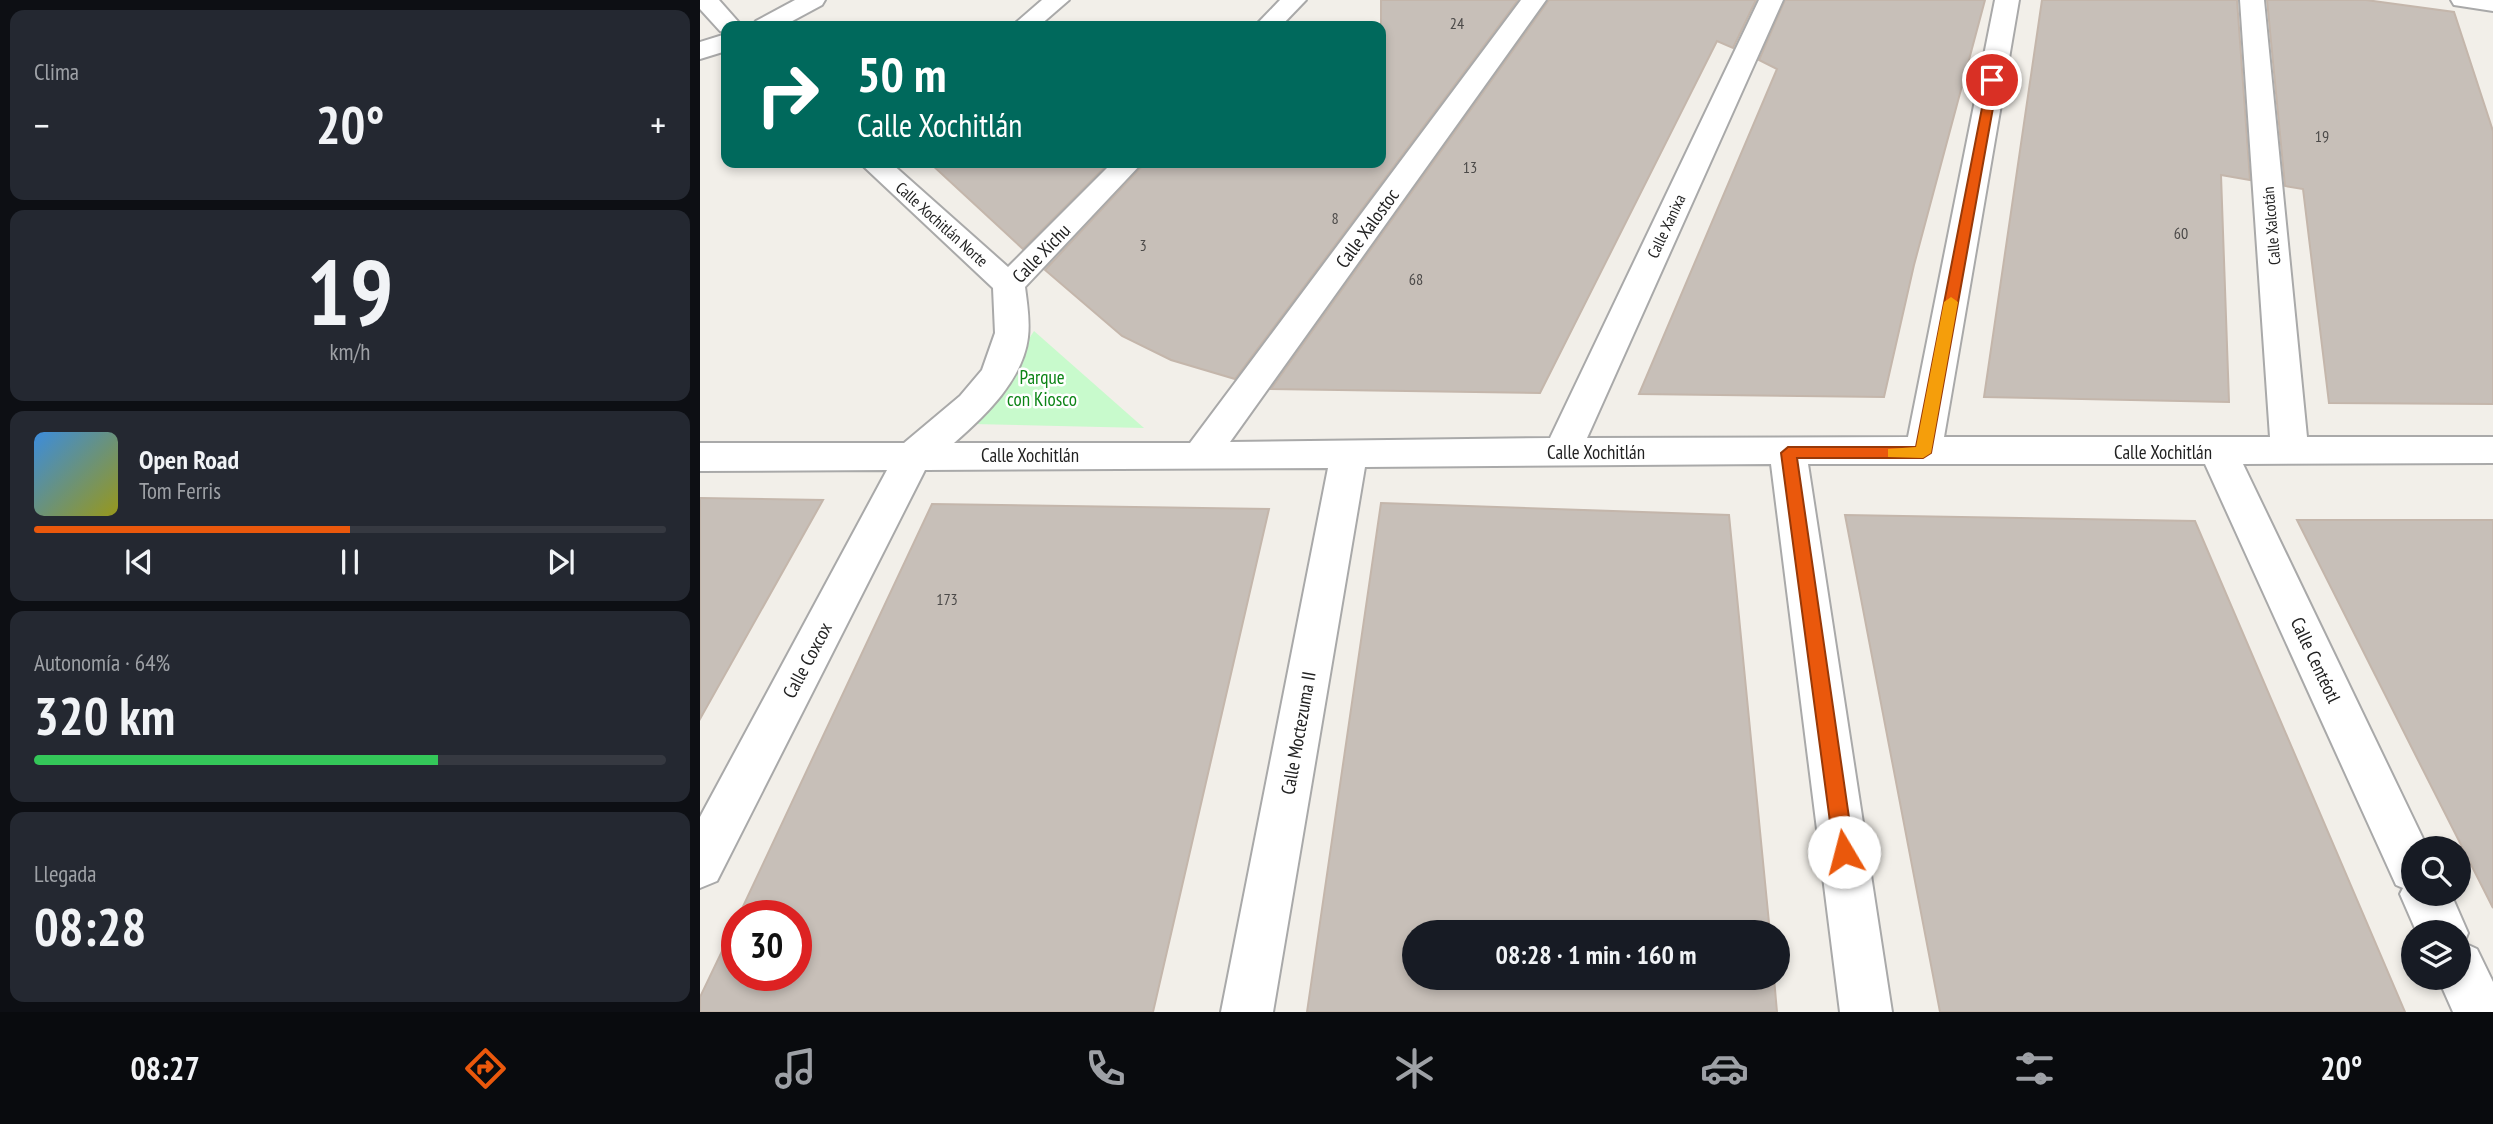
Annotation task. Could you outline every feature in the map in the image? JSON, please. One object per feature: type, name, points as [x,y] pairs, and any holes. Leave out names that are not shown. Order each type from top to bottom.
[{"type":"street","points":[[705,0],[724,21]]},
{"type":"street","points":[[774,21],[813,0]]},
{"type":"street","points":[[1030,21],[1057,0]]},
{"type":"street","points":[[1272,21],[1294,0]]},
{"type":"street","name":"Calle Xalostoc","points":[[1200,456],[1534,0]]},
{"type":"street","name":"Calle Xanixa","points":[[1562,451],[1771,0]]},
{"type":"street","points":[[1923,453],[2007,0]]},
{"type":"street","name":"Calle Xalcotán","points":[[2252,0],[2290,452]]},
{"type":"street","points":[[2463,0],[2491,5]]},
{"type":"street","points":[[700,51],[721,44]]},
{"type":"street","name":"Calle Xochitlán Norte","points":[[880,168],[1009,285]]},
{"type":"street","name":"Calle Xichu","points":[[914,455],[963,416],[1000,369],[1011,340],[1009,285],[1123,168]]},
{"type":"street","name":"Calle Xochitlán","points":[[700,457],[1200,456],[1562,451],[1923,453],[2493,450]]},
{"type":"street","name":"Calle Centéotl","points":[[2218,451],[2401,843]]},
{"type":"street","name":"Calle Moctezuma II","points":[[1247,1012],[1349,453]]},
{"type":"street","points":[[1788,453],[1866,1012]]},
{"type":"street","name":"Calle Coxcox","points":[[700,865],[914,455]]},
{"type":"street","points":[[2470,990],[2480,1012]]},
{"type":"green space","name":"Parque con Kiosco","points":[[1034,331],[1144,428],[973,424]]},
{"type":"building","points":[[1381,0],[1518,0],[1235,379],[1171,360],[1122,336],[1045,270],[1140,168],[1386,168],[1386,21],[1381,21]]},
{"type":"building","points":[[1549,0],[1756,0],[1733,48],[1717,41],[1540,393],[1271,389]]},
{"type":"building","points":[[1785,0],[1985,0],[1914,265],[1884,397],[1639,394],[1777,69],[1759,60]]},
{"type":"building","points":[[2042,0],[2237,0],[2250,180],[2221,175],[2229,402],[1984,397]]},
{"type":"building","points":[[2267,0],[2366,0],[2454,12],[2493,131],[2493,404],[2329,403],[2303,189],[2285,186]]},
{"type":"building","points":[[935,168],[1104,168],[1023,249]]},
{"type":"building","points":[[700,498],[823,500],[700,719]]},
{"type":"building","points":[[1381,503],[1729,515],[1769,920],[1402,920],[1402,990],[1775,990],[1777,1012],[1307,1012]]},
{"type":"building","points":[[932,504],[1269,509],[1153,1012],[700,1012],[700,997],[721,953],[721,991],[812,991],[812,900],[746,900]]},
{"type":"building","points":[[1845,515],[2195,521],[2405,1012],[1940,1012]]},
{"type":"building","points":[[2297,520],[2493,520],[2493,908],[2471,865],[2471,836],[2457,836]]},
{"type":"slow traffic","points":[[1893,453],[1923,453],[1951,302]]},
{"type":"route","points":[[1844,852],[1788,453],[1923,453],[1992,80]]}]
